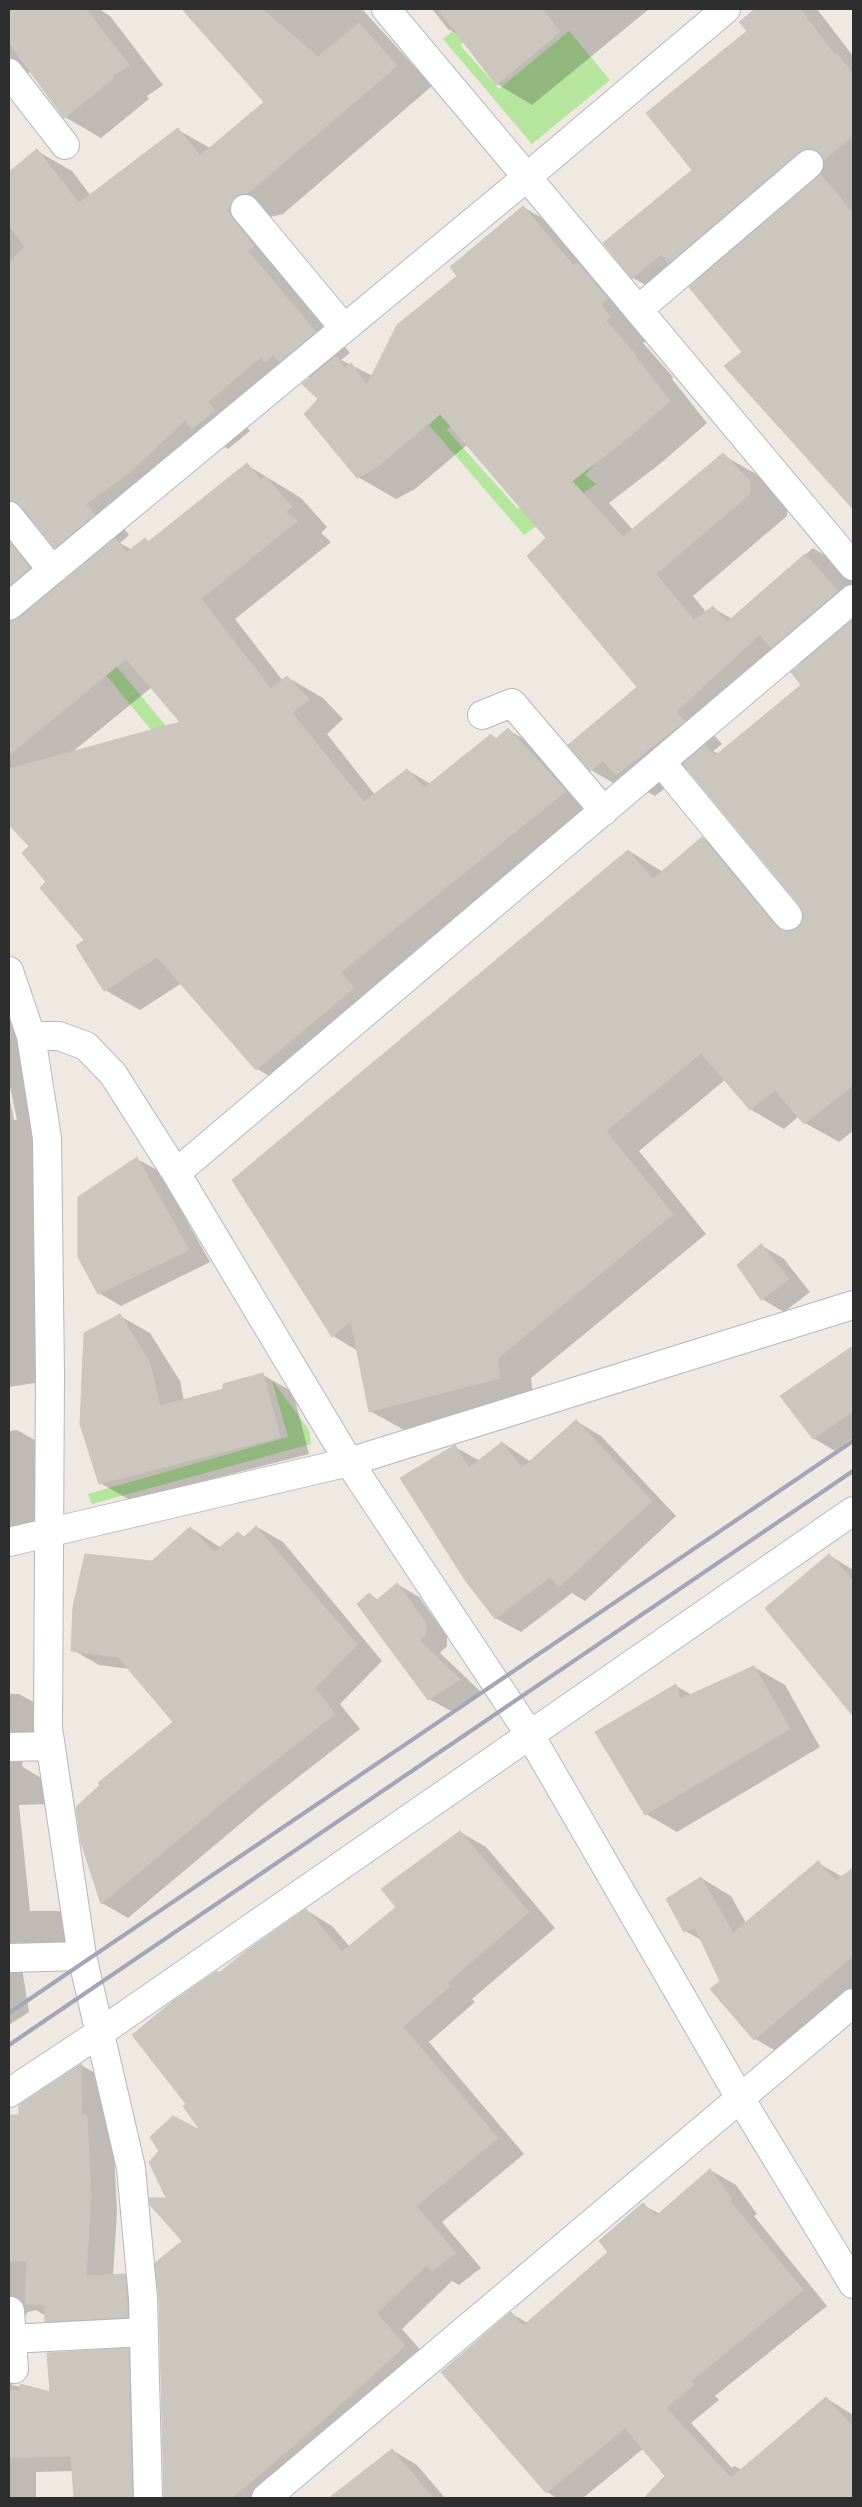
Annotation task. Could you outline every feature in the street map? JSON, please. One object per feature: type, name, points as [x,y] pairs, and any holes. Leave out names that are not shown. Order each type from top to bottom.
[{"type":"street","points":[[386,9],[853,566]]},
{"type":"street","points":[[9,606],[527,177],[726,9]]},
{"type":"street","points":[[9,73],[65,145]]},
{"type":"street","points":[[638,310],[809,164]]},
{"type":"street","points":[[244,209],[344,328]]},
{"type":"street","points":[[9,516],[52,570]]},
{"type":"street","points":[[176,1173],[853,599]]},
{"type":"street","points":[[482,715],[512,704],[604,811]]},
{"type":"street","points":[[661,762],[788,916]]},
{"type":"street","points":[[9,971],[32,1036],[47,1138],[50,1374],[47,1534],[48,1728],[82,1956],[131,2168],[144,2332],[148,2498]]},
{"type":"street","points":[[32,1036],[59,1036],[86,1046],[113,1074],[176,1173],[349,1462],[530,1735],[740,2098],[853,2284]]},
{"type":"street","points":[[9,1542],[349,1462],[853,1305]]},
{"type":"street","points":[[9,2093],[101,2032],[853,1511]]},
{"type":"street","points":[[9,1746],[50,1746]]},
{"type":"street","points":[[9,1958],[82,1956]]},
{"type":"street","points":[[266,2498],[853,2003]]},
{"type":"street","points":[[10,2311],[10,2340],[14,2369]]},
{"type":"street","points":[[10,2340],[144,2332]]},
{"type":"green space","points":[[481,9],[505,9],[460,45],[499,89],[569,31],[610,80],[532,144],[443,39]]},
{"type":"green space","points":[[447,407],[458,416],[447,430],[518,509],[560,475],[598,461],[585,475],[596,484],[524,535],[429,425]]},
{"type":"green space","points":[[64,603],[297,884],[287,895],[54,612]]},
{"type":"green space","points":[[272,1380],[309,1430],[311,1444],[92,1504],[88,1494],[288,1437]]},
{"type":"building","points":[[9,9],[86,9],[129,65],[112,76],[114,78],[64,118],[9,43]]},
{"type":"building","points":[[182,9],[262,9],[318,57],[359,23],[397,66],[247,194],[235,197],[227,211],[254,246],[248,251],[316,332],[279,362],[273,355],[265,362],[261,357],[208,402],[215,410],[192,429],[185,420],[128,474],[86,504],[95,515],[54,548],[21,506],[9,501],[9,263],[25,247],[9,225],[9,172],[37,149],[79,203],[178,128],[200,156],[264,102]]},
{"type":"building","points":[[438,9],[542,9],[560,32],[496,85]]},
{"type":"building","points":[[755,9],[800,9],[835,55],[836,53],[853,73],[853,135],[824,160],[821,154],[814,149],[806,149],[799,152],[669,263],[661,254],[632,279],[603,243],[692,170],[646,113],[747,31],[739,22]]},
{"type":"building","points":[[820,174],[853,213],[853,509],[724,366],[742,352],[689,287]]},
{"type":"building","points":[[523,206],[574,266],[578,263],[608,299],[601,304],[610,317],[606,321],[636,355],[670,401],[623,442],[572,481],[623,537],[723,453],[750,481],[750,494],[656,574],[694,620],[713,606],[727,622],[805,554],[838,591],[771,648],[760,634],[676,712],[685,721],[616,775],[603,761],[590,771],[568,745],[637,687],[527,556],[546,538],[440,414],[377,467],[357,478],[304,414],[318,399],[302,384],[336,356],[345,368],[351,363],[367,385],[397,325],[457,276],[450,267]]},
{"type":"building","points":[[247,463],[261,480],[265,476],[292,507],[286,512],[297,521],[201,599],[271,689],[287,676],[309,699],[292,713],[364,802],[407,769],[424,788],[491,734],[496,739],[508,728],[566,791],[341,972],[354,988],[256,1070],[157,957],[104,991],[76,946],[84,940],[40,888],[46,882],[22,853],[29,846],[9,825],[9,769],[180,722],[126,659],[9,755],[9,621],[19,618],[115,538],[127,552],[145,538],[148,542]]},
{"type":"building","points":[[9,541],[30,568],[9,586]]},
{"type":"building","points":[[853,619],[853,1085],[804,1124],[775,1090],[750,1110],[701,1053],[606,1131],[673,1214],[498,1358],[500,1378],[369,1412],[351,1321],[332,1337],[232,1180],[628,850],[653,879],[702,837],[776,926],[782,930],[790,931],[798,928],[802,922],[803,914],[800,906],[683,764],[705,745],[715,756],[801,685],[791,672]]},
{"type":"building","points":[[137,1157],[189,1250],[98,1294],[78,1257],[78,1197]]},
{"type":"building","points":[[761,1244],[789,1279],[761,1300],[737,1265]]},
{"type":"building","points":[[120,1314],[150,1363],[160,1406],[223,1389],[223,1384],[263,1373],[280,1437],[99,1484],[80,1424],[84,1333]]},
{"type":"building","points":[[853,1346],[853,1411],[813,1439],[780,1396]]},
{"type":"building","points":[[576,1420],[652,1501],[559,1587],[550,1577],[495,1619],[465,1580],[400,1478],[455,1445],[469,1468],[502,1442],[522,1468]]},
{"type":"building","points":[[256,1526],[357,1645],[315,1688],[335,1714],[239,1789],[101,1904],[81,1842],[76,1807],[100,1785],[98,1783],[173,1722],[118,1657],[71,1651],[73,1607],[85,1554],[152,1561],[190,1527],[214,1552],[238,1532],[244,1537]]},
{"type":"building","points":[[829,1554],[853,1580],[853,1716],[765,1608]]},
{"type":"building","points":[[397,1583],[426,1623],[426,1634],[419,1640],[460,1679],[428,1700],[357,1604],[369,1593],[377,1600]]},
{"type":"building","points":[[754,1666],[790,1729],[645,1815],[595,1732],[676,1684],[680,1699]]},
{"type":"building","points":[[460,1831],[529,1912],[447,1983],[450,1986],[403,2027],[498,2138],[416,2206],[456,2253],[432,2271],[427,2265],[377,2313],[405,2346],[321,2422],[232,2498],[164,2498],[159,2298],[155,2263],[182,2241],[150,2205],[149,2198],[166,2198],[149,2162],[159,2151],[150,2137],[173,2116],[200,2130],[183,2106],[186,2104],[132,2035],[172,2002],[217,1971],[219,1973],[246,1951],[306,1909],[342,1952],[396,1907],[381,1889]]},
{"type":"building","points":[[818,1861],[836,1881],[853,1868],[853,1956],[754,2040],[710,1989],[720,1981],[695,1928],[684,1932],[666,1899],[701,1877],[733,1933]]},
{"type":"building","points":[[81,2064],[82,2115],[87,2115],[91,2196],[86,2276],[125,2274],[128,2317],[45,2322],[44,2305],[25,2304],[27,2261],[9,2261],[9,2115],[19,2115],[19,2105]]},
{"type":"building","points":[[710,2169],[732,2199],[730,2201],[803,2290],[691,2381],[694,2385],[666,2408],[731,2478],[826,2397],[853,2427],[853,2498],[644,2498],[665,2476],[625,2428],[546,2493],[441,2372],[511,2312],[523,2326],[608,2252],[599,2241],[643,2203],[656,2216]]},
{"type":"building","points":[[129,2348],[132,2498],[74,2498],[71,2456],[9,2458],[9,2390],[20,2391],[20,2384],[50,2392],[47,2353]]},
{"type":"building","points":[[392,2449],[433,2498],[329,2498]]},
{"type":"railway","points":[[9,2013],[853,1441]]},
{"type":"railway","points":[[9,2045],[853,1471]]}]
